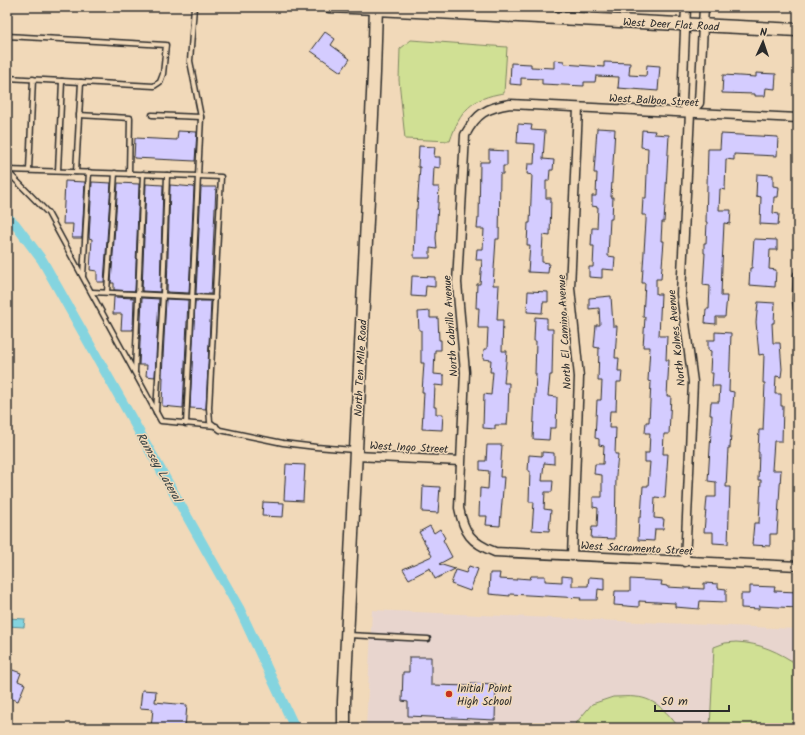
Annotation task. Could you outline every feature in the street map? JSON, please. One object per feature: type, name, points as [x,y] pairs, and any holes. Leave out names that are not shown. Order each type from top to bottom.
[{"type":"main road","name":"West Deer Flat Road","points":[[376,8],[798,30]]},
{"type":"main road","name":"North Ten Mile Road","points":[[344,728],[376,8]]},
{"type":"street","name":"West Deer Flat Road","points":[[329,7],[376,8]]},
{"type":"street","name":"North Kolnes Avenue","points":[[685,562],[693,382],[681,294],[690,113],[682,102],[686,7]]},
{"type":"street","name":"North Kolnes Avenue","points":[[690,113],[699,103],[704,7]]},
{"type":"street","name":"West Balboa Street","points":[[510,104],[798,118]]},
{"type":"street","name":"North Cabrillo Avenue","points":[[477,544],[462,524],[459,508],[465,372],[457,283],[465,135],[471,123],[480,114],[494,106],[510,104]]},
{"type":"street","name":"North El Camino Avenue","points":[[572,556],[579,377],[570,288],[578,108]]},
{"type":"street","points":[[798,275],[798,309]]},
{"type":"street","name":"West Ingo Street","points":[[356,453],[460,460]]},
{"type":"street","name":"West Sacramento Street","points":[[477,544],[495,552],[798,567]]},
{"type":"lane","points":[[186,424],[201,117],[190,61],[194,7]]},
{"type":"lane","points":[[7,36],[166,45],[163,74],[160,82],[154,86],[8,78],[7,126]]},
{"type":"lane","points":[[29,170],[33,79]]},
{"type":"lane","points":[[58,171],[62,81]]},
{"type":"lane","points":[[76,172],[81,82]]},
{"type":"lane","points":[[79,115],[130,118],[129,174]]},
{"type":"lane","points":[[152,115],[201,117]]},
{"type":"lane","points":[[7,170],[222,177],[209,408],[210,422],[220,430],[283,443],[356,453]]},
{"type":"lane","points":[[7,170],[48,213],[84,276],[161,421],[216,426]]},
{"type":"lane","points":[[84,276],[89,172]]},
{"type":"lane","points":[[107,292],[115,173]]},
{"type":"lane","points":[[135,372],[143,174]]},
{"type":"lane","points":[[156,412],[163,295],[167,175]]},
{"type":"lane","points":[[92,292],[215,298]]},
{"type":"lane","points":[[348,635],[428,639]]},
{"type":"shaded area","points":[[372,610],[798,629],[798,728],[366,728]]},
{"type":"green space","points":[[411,40],[507,47],[504,93],[483,98],[468,108],[458,122],[450,141],[405,139],[399,80],[400,49]]},
{"type":"green space","points":[[736,642],[761,646],[784,656],[798,665],[798,728],[710,728],[714,647],[725,643]]},
{"type":"green space","points":[[613,697],[633,697],[649,700],[666,712],[679,728],[574,728],[592,704]]},
{"type":"water","points":[[7,618],[25,619],[24,627],[7,626]]},
{"type":"building","points":[[325,32],[335,39],[331,45],[350,59],[341,72],[311,51]]},
{"type":"building","points":[[554,60],[564,61],[564,64],[604,67],[604,62],[630,63],[629,75],[646,76],[647,65],[660,66],[658,91],[618,88],[619,77],[596,76],[595,82],[584,82],[584,86],[542,84],[542,79],[521,78],[521,85],[510,84],[511,63],[531,64],[531,67],[554,68]]},
{"type":"building","points":[[756,73],[776,74],[775,89],[766,88],[765,96],[755,96],[755,94],[722,93],[723,75],[756,77]]},
{"type":"building","points":[[518,124],[532,125],[531,130],[545,131],[543,159],[554,160],[553,170],[550,170],[549,181],[546,181],[546,198],[551,198],[550,236],[543,235],[542,262],[549,263],[548,273],[528,272],[530,245],[527,245],[528,223],[530,223],[532,175],[527,174],[528,164],[534,164],[535,144],[517,143]]},
{"type":"building","points":[[597,128],[615,129],[611,197],[613,197],[612,219],[610,219],[608,256],[615,257],[614,270],[602,269],[602,278],[589,277],[589,267],[593,267],[594,246],[591,246],[592,228],[597,228],[598,207],[592,206],[592,196],[596,196],[597,173],[594,173]]},
{"type":"building","points":[[642,130],[655,131],[654,134],[669,135],[664,222],[662,222],[661,241],[664,241],[661,279],[656,279],[656,294],[661,294],[659,336],[667,336],[666,360],[669,360],[667,396],[671,396],[669,434],[664,434],[663,454],[668,454],[665,498],[655,497],[654,518],[664,519],[663,529],[655,529],[654,541],[638,540],[643,486],[648,486],[650,462],[645,462],[645,453],[649,453],[650,433],[645,433],[646,422],[649,422],[651,382],[648,381],[650,347],[643,347],[645,283],[642,283],[646,215],[642,215],[643,198],[646,198],[648,148],[641,147]]},
{"type":"building","points":[[178,131],[197,132],[195,161],[134,158],[135,138],[177,140]]},
{"type":"building","points":[[721,134],[778,137],[777,156],[734,154],[734,160],[726,159],[725,190],[720,189],[719,210],[731,210],[730,224],[724,223],[722,266],[721,296],[727,296],[725,317],[716,317],[716,324],[705,323],[706,309],[709,309],[710,286],[703,285],[705,253],[704,243],[706,243],[707,222],[708,149],[720,149]]},
{"type":"building","points":[[419,146],[435,147],[434,157],[440,157],[440,168],[434,167],[433,187],[439,187],[436,238],[437,249],[430,248],[430,258],[414,258],[416,209],[420,167],[418,167]]},
{"type":"building","points":[[489,150],[507,151],[507,166],[503,166],[503,174],[500,174],[499,239],[496,239],[493,285],[499,285],[497,320],[503,320],[502,351],[507,351],[504,383],[509,383],[508,412],[507,425],[495,425],[495,429],[483,428],[484,394],[491,395],[493,372],[490,372],[491,360],[483,359],[484,349],[487,349],[488,328],[478,328],[479,308],[476,308],[477,284],[480,284],[482,260],[476,260],[477,249],[483,249],[484,229],[477,229],[479,218],[480,162],[489,162]]},
{"type":"building","points":[[757,174],[773,175],[773,186],[779,187],[778,197],[774,197],[773,213],[779,214],[778,225],[760,224],[761,197],[756,196]]},
{"type":"building","points":[[65,181],[85,182],[82,238],[72,238],[73,224],[63,224]]},
{"type":"building","points":[[92,182],[111,183],[104,282],[97,282],[97,271],[90,270],[92,239],[89,238]]},
{"type":"building","points":[[118,183],[139,184],[135,291],[114,290],[114,283],[111,283]]},
{"type":"building","points":[[146,184],[163,185],[160,292],[142,291]]},
{"type":"building","points":[[170,185],[194,187],[189,293],[167,292]]},
{"type":"building","points":[[201,187],[216,187],[211,294],[196,294]]},
{"type":"building","points":[[754,239],[777,240],[777,250],[770,250],[769,269],[776,270],[775,287],[749,285]]},
{"type":"building","points":[[412,276],[435,277],[435,287],[426,286],[425,297],[411,296]]},
{"type":"building","points":[[528,291],[548,292],[548,302],[543,302],[542,313],[527,312]]},
{"type":"building","points":[[611,296],[613,326],[617,326],[615,358],[619,358],[618,371],[622,371],[621,382],[617,382],[616,411],[610,411],[609,428],[616,428],[615,454],[618,454],[616,475],[615,539],[591,538],[592,527],[597,527],[598,508],[593,507],[593,497],[602,497],[602,475],[594,474],[595,464],[603,464],[604,446],[599,445],[599,439],[595,438],[597,400],[601,400],[602,381],[598,381],[599,348],[594,347],[596,325],[600,325],[599,308],[589,309],[589,298]]},
{"type":"building","points":[[114,297],[134,298],[133,330],[121,330],[122,314],[113,314]]},
{"type":"building","points":[[142,298],[159,299],[155,377],[146,376],[147,365],[139,365]]},
{"type":"building","points":[[166,299],[188,300],[183,408],[162,406]]},
{"type":"building","points":[[195,301],[211,301],[206,409],[190,408]]},
{"type":"building","points":[[758,302],[775,303],[774,323],[772,323],[773,343],[780,343],[782,369],[781,377],[776,376],[775,394],[781,394],[781,406],[783,406],[782,441],[774,441],[772,470],[781,470],[777,534],[770,534],[770,546],[752,545],[754,523],[759,523],[761,480],[758,480],[758,452],[759,430],[763,430],[765,383],[763,383],[764,354],[759,355],[756,322]]},
{"type":"building","points":[[430,311],[430,318],[438,318],[439,340],[441,340],[441,350],[435,350],[434,374],[444,375],[444,386],[435,385],[434,407],[436,407],[436,414],[443,414],[442,430],[422,429],[424,363],[421,363],[421,330],[419,330],[418,312]]},
{"type":"building","points":[[535,317],[547,318],[547,329],[553,329],[552,375],[550,375],[548,396],[557,397],[556,428],[550,428],[549,440],[533,439],[536,374],[536,341],[534,341]]},
{"type":"building","points":[[715,332],[731,333],[729,391],[734,392],[730,448],[728,448],[726,487],[730,487],[728,544],[713,543],[713,532],[704,532],[707,497],[716,497],[716,482],[708,481],[712,415],[710,415],[711,402],[719,402],[720,386],[712,386],[713,373],[710,373],[711,351],[708,350],[708,340],[715,340]]},
{"type":"building","points":[[487,445],[502,445],[500,477],[504,477],[500,526],[486,525],[487,516],[479,516],[480,488],[488,489],[489,471],[480,470],[480,461],[486,461]]},
{"type":"building","points":[[542,452],[554,453],[554,464],[544,463],[542,481],[553,481],[552,492],[545,492],[544,509],[551,510],[549,531],[532,530],[534,502],[529,502],[529,455],[542,456]]},
{"type":"building","points":[[286,464],[305,465],[303,501],[284,500]]},
{"type":"building","points":[[423,486],[440,487],[438,513],[422,512]]},
{"type":"building","points":[[263,502],[284,503],[283,517],[262,516]]},
{"type":"building","points":[[430,526],[434,533],[440,529],[445,538],[443,540],[452,557],[439,564],[455,569],[435,579],[430,568],[409,579],[403,569],[432,556],[419,532]]},
{"type":"building","points":[[469,566],[478,569],[470,591],[451,584],[456,570],[466,573]]},
{"type":"building","points":[[490,573],[500,573],[499,579],[517,580],[517,578],[530,579],[531,576],[545,576],[545,581],[562,582],[562,576],[572,577],[572,586],[588,586],[589,577],[604,578],[604,590],[598,589],[597,600],[489,594]]},
{"type":"building","points":[[630,579],[662,581],[661,585],[667,587],[704,589],[704,583],[718,584],[718,588],[726,589],[726,602],[700,601],[699,609],[675,607],[675,603],[639,601],[639,607],[614,605],[615,591],[630,591]]},
{"type":"building","points":[[750,586],[775,587],[774,591],[798,592],[798,608],[759,606],[759,609],[741,608],[741,594],[750,594]]},
{"type":"building","name":"Initial Point High School","points":[[409,657],[431,657],[431,685],[471,686],[471,683],[496,684],[495,720],[408,716],[408,702],[402,701],[403,672],[409,672]]},
{"type":"building","points":[[7,668],[21,673],[18,681],[25,684],[18,701],[7,697]]},
{"type":"building","points":[[142,690],[156,691],[155,702],[187,705],[185,728],[151,728],[153,709],[140,708]]},
{"type":"waterway","name":"Ramsey Lateral","points":[[7,217],[15,224],[42,260],[240,610],[295,728]]},
{"type":"place","name":"Initial Point High School","points":[[449,694]]}]
